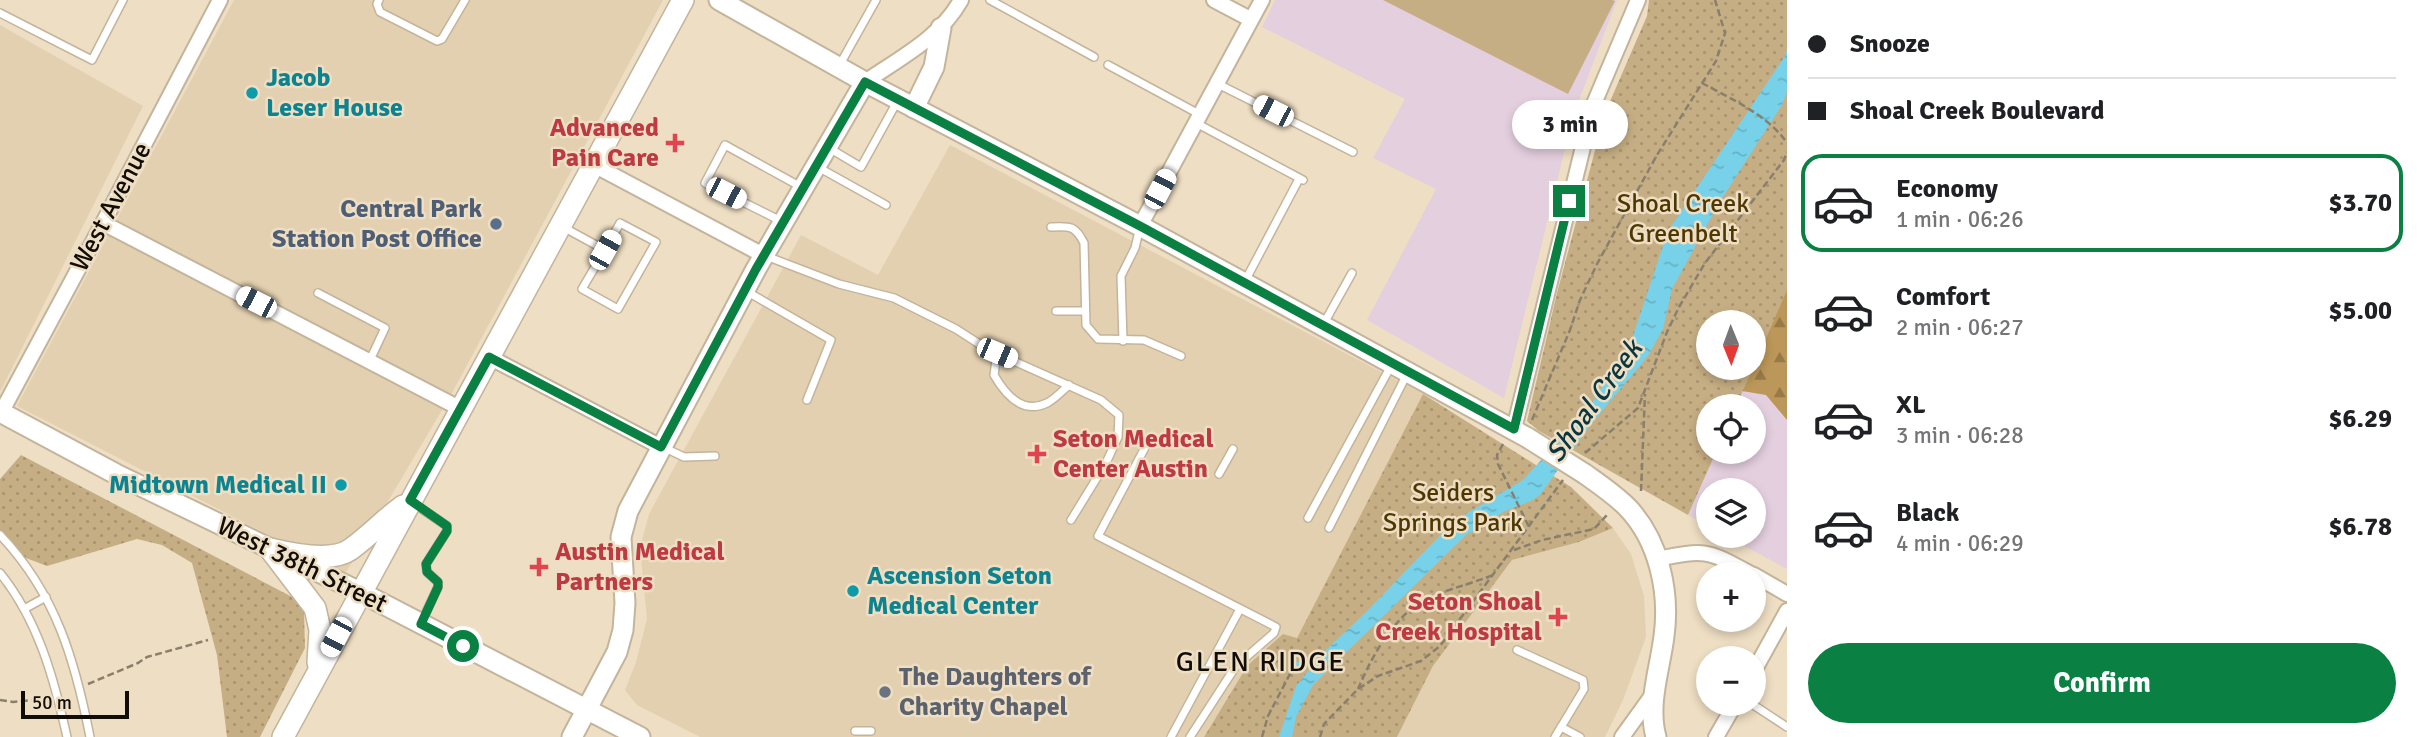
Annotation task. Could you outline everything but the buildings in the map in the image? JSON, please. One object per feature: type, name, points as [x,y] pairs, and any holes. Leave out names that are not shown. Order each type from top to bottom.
[{"type":"main road","points":[[283,737],[683,0]]},
{"type":"main road","points":[[270,549],[307,555],[346,552],[410,500]]},
{"type":"main road","points":[[270,549],[315,608],[320,630],[317,672]]},
{"type":"street","name":"West Avenue","points":[[0,414],[220,0]]},
{"type":"street","points":[[719,0],[865,82],[1140,226],[1580,466],[1628,508],[1645,532],[1657,559],[1665,589],[1665,613],[1664,636],[1654,693],[1656,737]]},
{"type":"street","points":[[572,737],[617,652],[623,630],[625,603],[621,537],[628,512],[661,447],[783,222],[865,82],[924,43],[941,28],[961,0]]},
{"type":"street","points":[[1214,0],[1250,19]]},
{"type":"street","points":[[1140,226],[1262,0]]},
{"type":"street","points":[[1519,433],[1593,106],[1636,8],[1637,0]]},
{"type":"street","points":[[906,103],[933,67],[941,28]]},
{"type":"street","points":[[592,164],[765,256]]},
{"type":"street","points":[[103,223],[461,409]]},
{"type":"street","points":[[489,357],[661,447]]},
{"type":"street","name":"West 38th Street","points":[[0,414],[116,474],[360,592],[640,737]]},
{"type":"street","points":[[1657,559],[1700,552],[1714,554],[1728,562]]},
{"type":"street","points":[[1766,583],[1787,594]]},
{"type":"street","points":[[1766,649],[1787,611]]},
{"type":"street","points":[[1622,737],[1654,693]]},
{"type":"street","points":[[1716,737],[1728,716]]},
{"type":"lane","points":[[0,13],[92,60],[123,0]]},
{"type":"lane","points":[[379,0],[377,5],[380,12],[437,41],[442,39],[465,0]]},
{"type":"lane","points":[[838,67],[876,0]]},
{"type":"lane","points":[[990,0],[1094,57]]},
{"type":"lane","points":[[1108,65],[1301,179],[1244,283]]},
{"type":"lane","points":[[1216,83],[1353,152]]},
{"type":"lane","points":[[827,147],[861,167],[906,103]]},
{"type":"lane","points":[[783,222],[705,183],[725,145],[803,188]]},
{"type":"lane","points":[[816,166],[886,205]]},
{"type":"lane","points":[[620,223],[656,243],[618,309],[582,289],[605,250],[620,223]]},
{"type":"lane","points":[[560,225],[605,250]]},
{"type":"lane","points":[[1051,227],[1068,226],[1079,232],[1084,243],[1086,325],[1098,339],[1144,340],[1181,356]]},
{"type":"lane","points":[[1123,341],[1121,276],[1135,248],[1140,226]]},
{"type":"lane","points":[[765,256],[839,284],[894,298],[997,353],[1101,400],[1119,415],[1118,437],[1106,463],[1071,520]]},
{"type":"lane","points":[[1322,325],[1352,273]]},
{"type":"lane","points":[[745,290],[831,340],[807,400]]},
{"type":"lane","points":[[318,293],[385,328],[368,362]]},
{"type":"lane","points":[[1056,311],[1085,311]]},
{"type":"lane","points":[[997,353],[994,375],[1010,399],[1027,406],[1047,403],[1069,386]]},
{"type":"lane","points":[[1308,517],[1400,368]]},
{"type":"lane","points":[[1329,528],[1400,368]]},
{"type":"lane","points":[[1149,439],[1098,536],[1276,627],[1273,633],[1236,666],[1190,737]]},
{"type":"lane","points":[[661,447],[684,457],[715,456]]},
{"type":"lane","points":[[1219,474],[1233,449]]},
{"type":"lane","points":[[410,500],[447,526],[447,531],[426,564],[427,572],[438,582],[438,587],[421,624]]},
{"type":"lane","points":[[0,536],[18,555],[46,597],[69,649],[80,686],[90,737]]},
{"type":"lane","points":[[0,573],[24,609],[46,657],[58,694],[67,737]]},
{"type":"lane","points":[[24,609],[46,597]]},
{"type":"lane","points":[[1171,737],[1240,609]]},
{"type":"lane","points":[[1517,650],[1583,680],[1584,689],[1555,737]]},
{"type":"lane","points":[[1766,713],[1787,727]]},
{"type":"lane","points":[[1561,727],[1580,737]]},
{"type":"lane","points":[[855,731],[871,730]]},
{"type":"path","points":[[1530,527],[1504,477],[1497,455],[1519,433],[1570,330],[1580,300],[1597,264],[1657,155],[1700,82],[1716,61],[1725,33],[1715,0]]},
{"type":"path","points":[[1700,82],[1739,103],[1781,134],[1787,143]]},
{"type":"path","points":[[1320,737],[1324,724],[1358,689],[1378,676],[1421,661],[1440,646],[1580,466],[1638,408],[1667,332],[1705,263],[1784,160],[1787,152]]},
{"type":"path","points":[[1641,491],[1646,390]]},
{"type":"path","points":[[1512,551],[1542,540],[1594,529],[1607,515]]},
{"type":"path","points":[[1358,689],[1376,653],[1400,620],[1425,600],[1493,576]]},
{"type":"path","points":[[80,686],[98,681],[147,657],[208,639]]},
{"type":"path","points":[[1262,737],[1268,716],[1291,672]]},
{"type":"path","points":[[0,700],[28,701],[58,694]]},
{"type":"shaded area","points":[[234,0],[663,0],[452,393],[345,574],[17,406]]},
{"type":"shaded area","points":[[1275,0],[1617,0],[1573,116],[1504,398],[1367,320],[1436,189],[1373,158],[1405,99],[1262,27]]},
{"type":"shaded area","points":[[0,25],[143,106],[0,392]]},
{"type":"shaded area","name":"Seton Medical Center Austin","points":[[950,145],[1423,394],[1297,638],[1247,666],[1204,737],[700,737],[637,705],[625,690],[636,662],[647,619],[640,548],[649,514],[801,235],[878,275]]},
{"type":"shaded area","points":[[1787,290],[1787,569],[1748,548],[1766,548],[1766,478],[1704,478],[1711,464],[1766,464],[1766,394],[1741,394],[1747,380],[1766,380],[1766,338]]},
{"type":"shaded area","points":[[1696,497],[1696,519],[1688,515]]},
{"type":"shaded area","name":"Seton Shoal Creek Hospital","points":[[1613,528],[1631,554],[1644,596],[1646,637],[1623,700],[1605,737],[1397,737],[1433,666],[1512,560],[1579,542]]},
{"type":"green space","points":[[1383,0],[1612,0],[1615,1],[1568,94]]},
{"type":"green space","name":"Shoal Creek Greenbelt","points":[[1649,0],[1787,0],[1787,290],[1766,338],[1766,310],[1696,310],[1696,380],[1748,380],[1741,394],[1696,394],[1696,464],[1711,464],[1704,478],[1696,478],[1696,497],[1688,515],[1539,431],[1527,421],[1557,293],[1605,113],[1647,16]]},
{"type":"green space","points":[[1787,288],[1787,420],[1766,394],[1742,391],[1747,380],[1766,380],[1766,336]]},
{"type":"green space","name":"Seiders Springs Park","points":[[1423,394],[1571,487],[1613,528],[1579,542],[1512,560],[1433,666],[1397,737],[1204,737],[1247,666],[1283,634],[1297,638]]},
{"type":"green space","points":[[21,455],[294,598],[304,612],[305,648],[260,737],[227,737],[217,655],[192,563],[162,545],[137,539],[47,566],[18,555],[0,530],[0,479]]},
{"type":"water","name":"Shoal Creek","points":[[1787,50],[1787,92],[1782,105],[1719,203],[1672,289],[1663,329],[1648,356],[1588,428],[1540,495],[1505,511],[1466,535],[1313,685],[1296,717],[1292,737],[1279,737],[1296,686],[1324,652],[1454,521],[1523,480],[1590,406],[1633,336],[1668,231]]},
{"type":"waterway","points":[[1291,665],[1321,660]]},
{"type":"place","name":"Jacob Leser House","points":[[252,93]]},
{"type":"place","name":"Advanced Pain Care","points":[[675,143]]},
{"type":"place","name":"Central Park Station Post Office","points":[[496,224]]},
{"type":"place","name":"Seton Medical Center Austin","points":[[1037,454]]},
{"type":"place","name":"Midtown Medical II","points":[[341,485]]},
{"type":"place","name":"Austin Medical Partners","points":[[539,567]]},
{"type":"place","name":"Ascension Seton Medical Center","points":[[853,591]]},
{"type":"place","name":"Seton Shoal Creek Hospital","points":[[1558,617]]},
{"type":"place","name":"The Daughters of Charity Chapel","points":[[885,692]]},
{"type":"district","name":"GLEN RIDGE","points":[[1261,662]]},
{"type":"route","points":[[463,646],[421,624],[438,587],[438,582],[427,572],[426,564],[447,531],[447,526],[410,500],[489,357],[661,447],[756,269],[865,82],[1140,226],[1514,429],[1569,201]]}]
